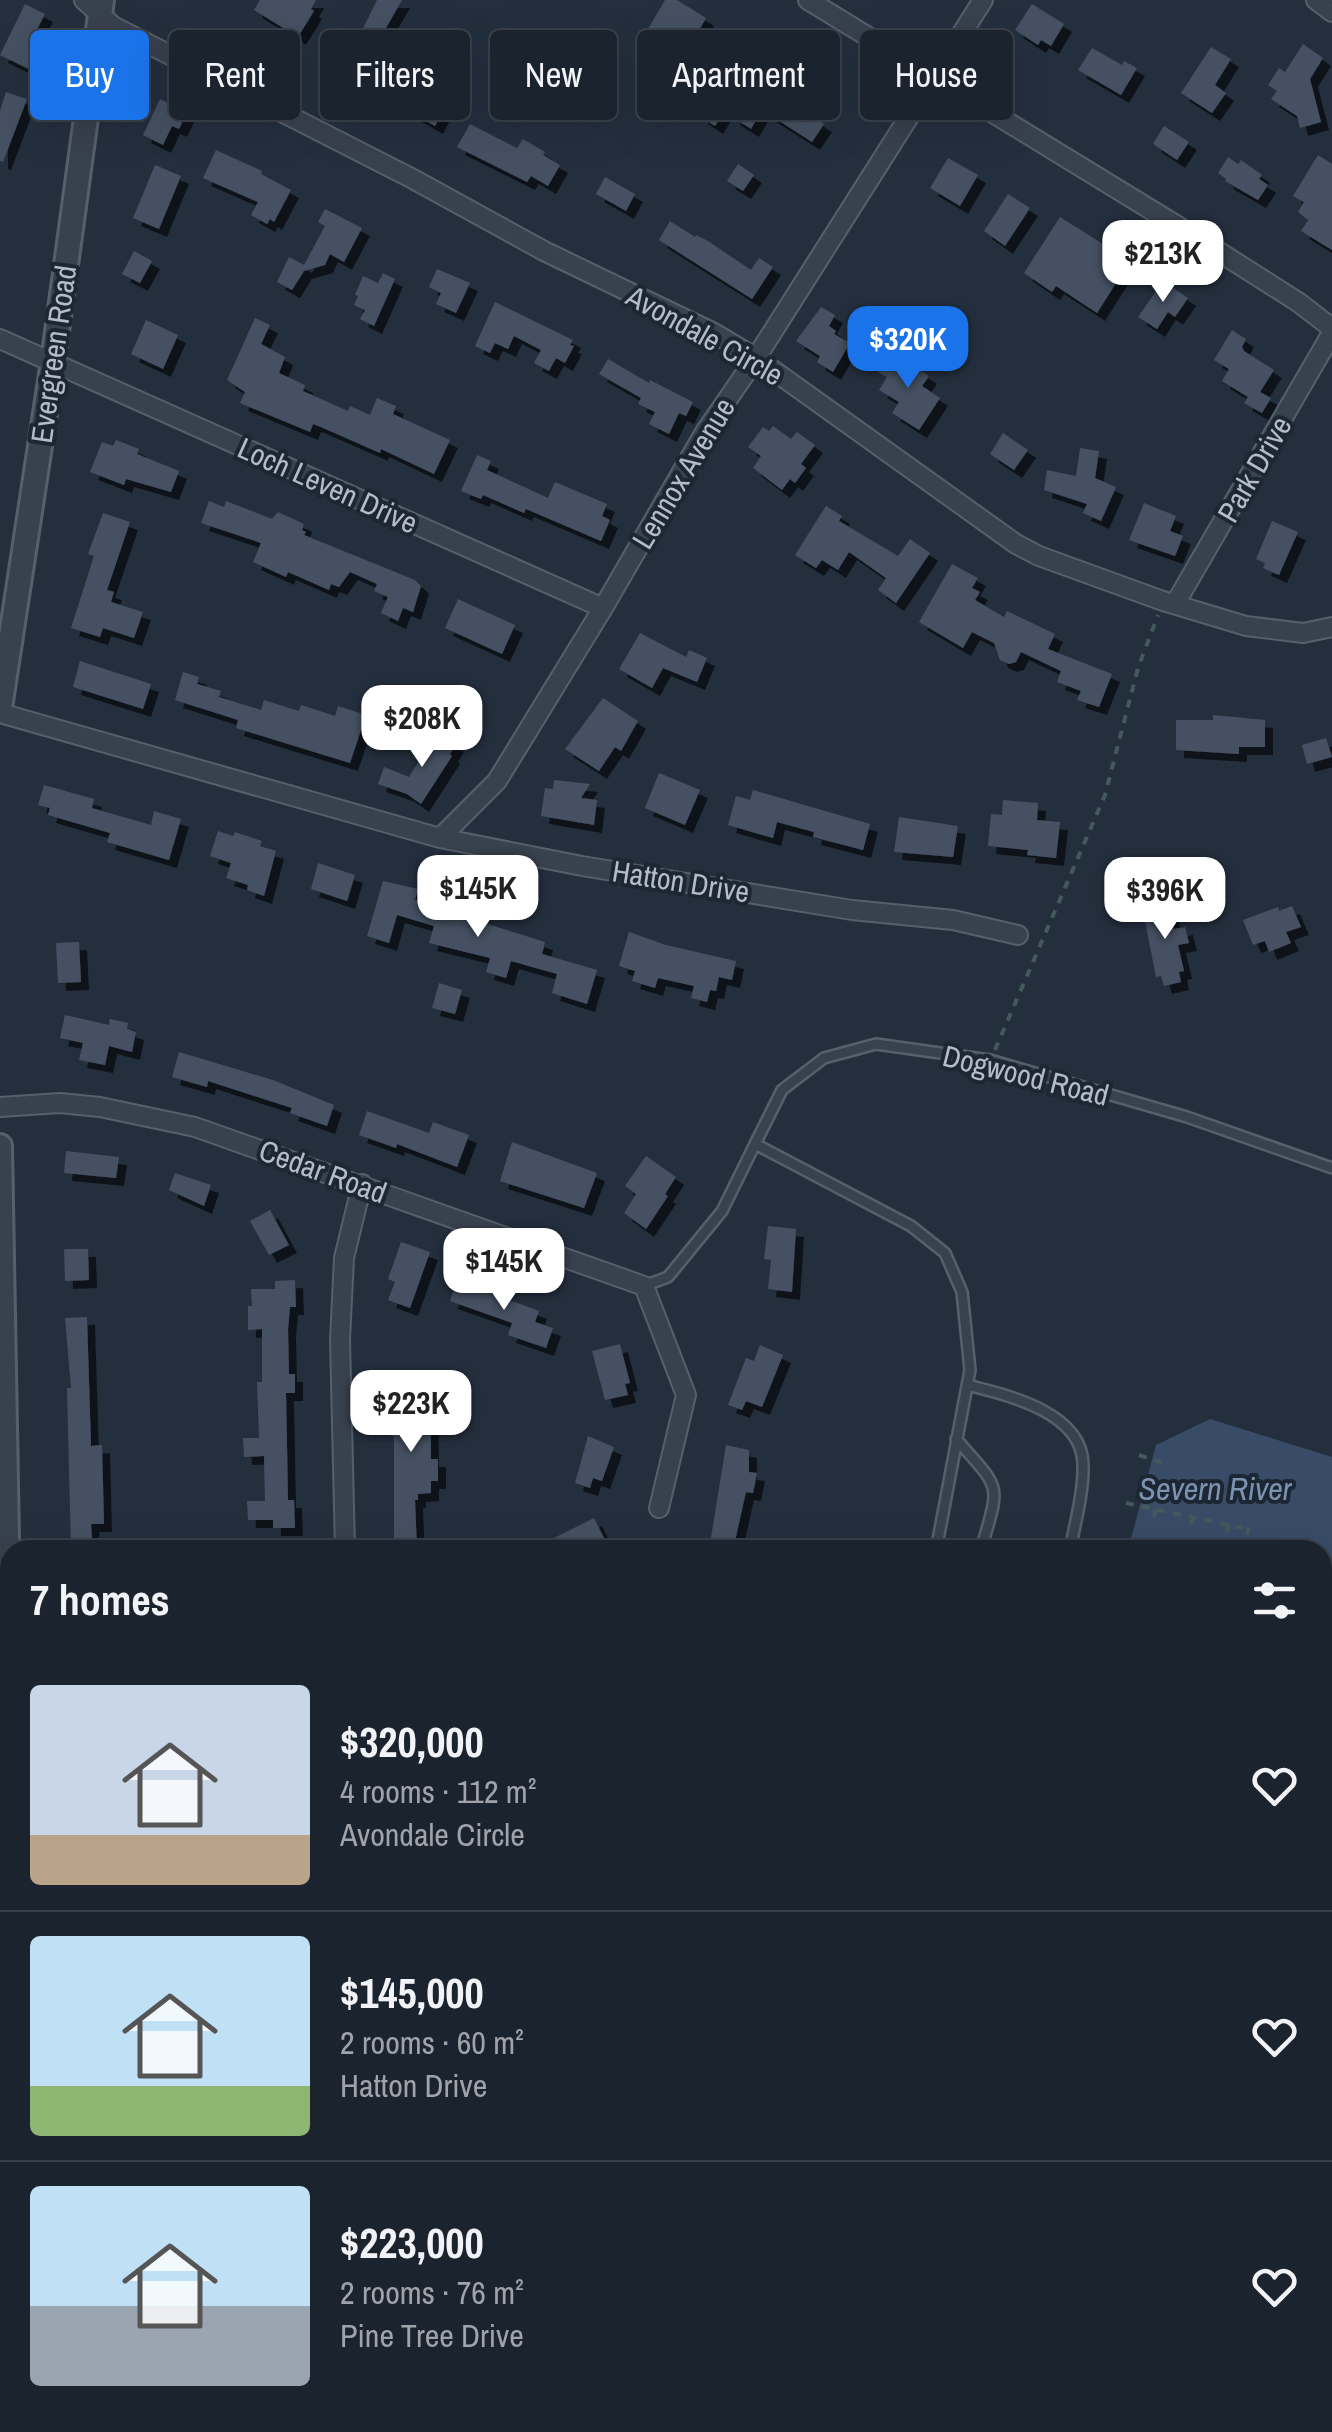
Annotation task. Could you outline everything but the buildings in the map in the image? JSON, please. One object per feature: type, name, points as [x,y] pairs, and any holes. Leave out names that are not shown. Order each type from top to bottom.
[{"type":"street","points":[[808,0],[860,32]]},
{"type":"street","name":"Lennox Avenue","points":[[964,30],[983,0]]},
{"type":"street","points":[[1316,0],[1332,12]]},
{"type":"street","name":"Avondale Circle","points":[[96,5],[114,26],[413,179],[544,252],[714,333],[756,358],[1016,544],[1169,602],[1246,626],[1278,632],[1332,627]]},
{"type":"street","name":"Evergreen Road","points":[[0,710],[53,362],[96,5]]},
{"type":"street","name":"Lennox Avenue","points":[[440,838],[497,780],[705,432],[906,120]]},
{"type":"street","points":[[1004,120],[1202,241],[1332,330]]},
{"type":"street","name":"Park Drive","points":[[1169,602],[1332,330]]},
{"type":"street","name":"Loch Leven Drive","points":[[0,338],[603,608]]},
{"type":"street","name":"Hatton Drive","points":[[0,710],[440,838],[582,866],[852,910],[953,920],[1018,935]]},
{"type":"street","name":"Cedar Road","points":[[0,1107],[60,1103],[146,1115],[244,1142],[644,1286]]},
{"type":"street","points":[[0,1146],[7,1540]]},
{"type":"street","points":[[345,1540],[340,1340],[344,1258],[362,1184]]},
{"type":"street","points":[[644,1286],[686,1396],[659,1508]]},
{"type":"lane","name":"Dogwood Road","points":[[644,1286],[668,1277],[722,1210],[782,1090],[824,1058],[876,1044],[990,1060],[1187,1117],[1332,1168]]},
{"type":"lane","points":[[755,1144],[911,1226],[944,1253],[962,1292],[970,1370],[938,1540]]},
{"type":"lane","points":[[967,1385],[1002,1394],[1071,1430],[1084,1461],[1072,1540]]},
{"type":"lane","points":[[956,1439],[990,1477],[997,1495],[984,1540]]},
{"type":"path","points":[[990,1060],[1105,795],[1138,668],[1169,602]]},
{"type":"path","points":[[1139,1455],[1169,1465]]},
{"type":"path","points":[[1126,1503],[1248,1532],[1250,1520]]},
{"type":"path","points":[[1154,1518],[1157,1504]]},
{"type":"path","points":[[1191,1524],[1194,1514]]},
{"type":"path","points":[[1227,1532],[1230,1518]]},
{"type":"water","name":"Severn River","points":[[1210,1419],[1332,1457],[1332,1540],[1131,1540],[1156,1445]]}]
